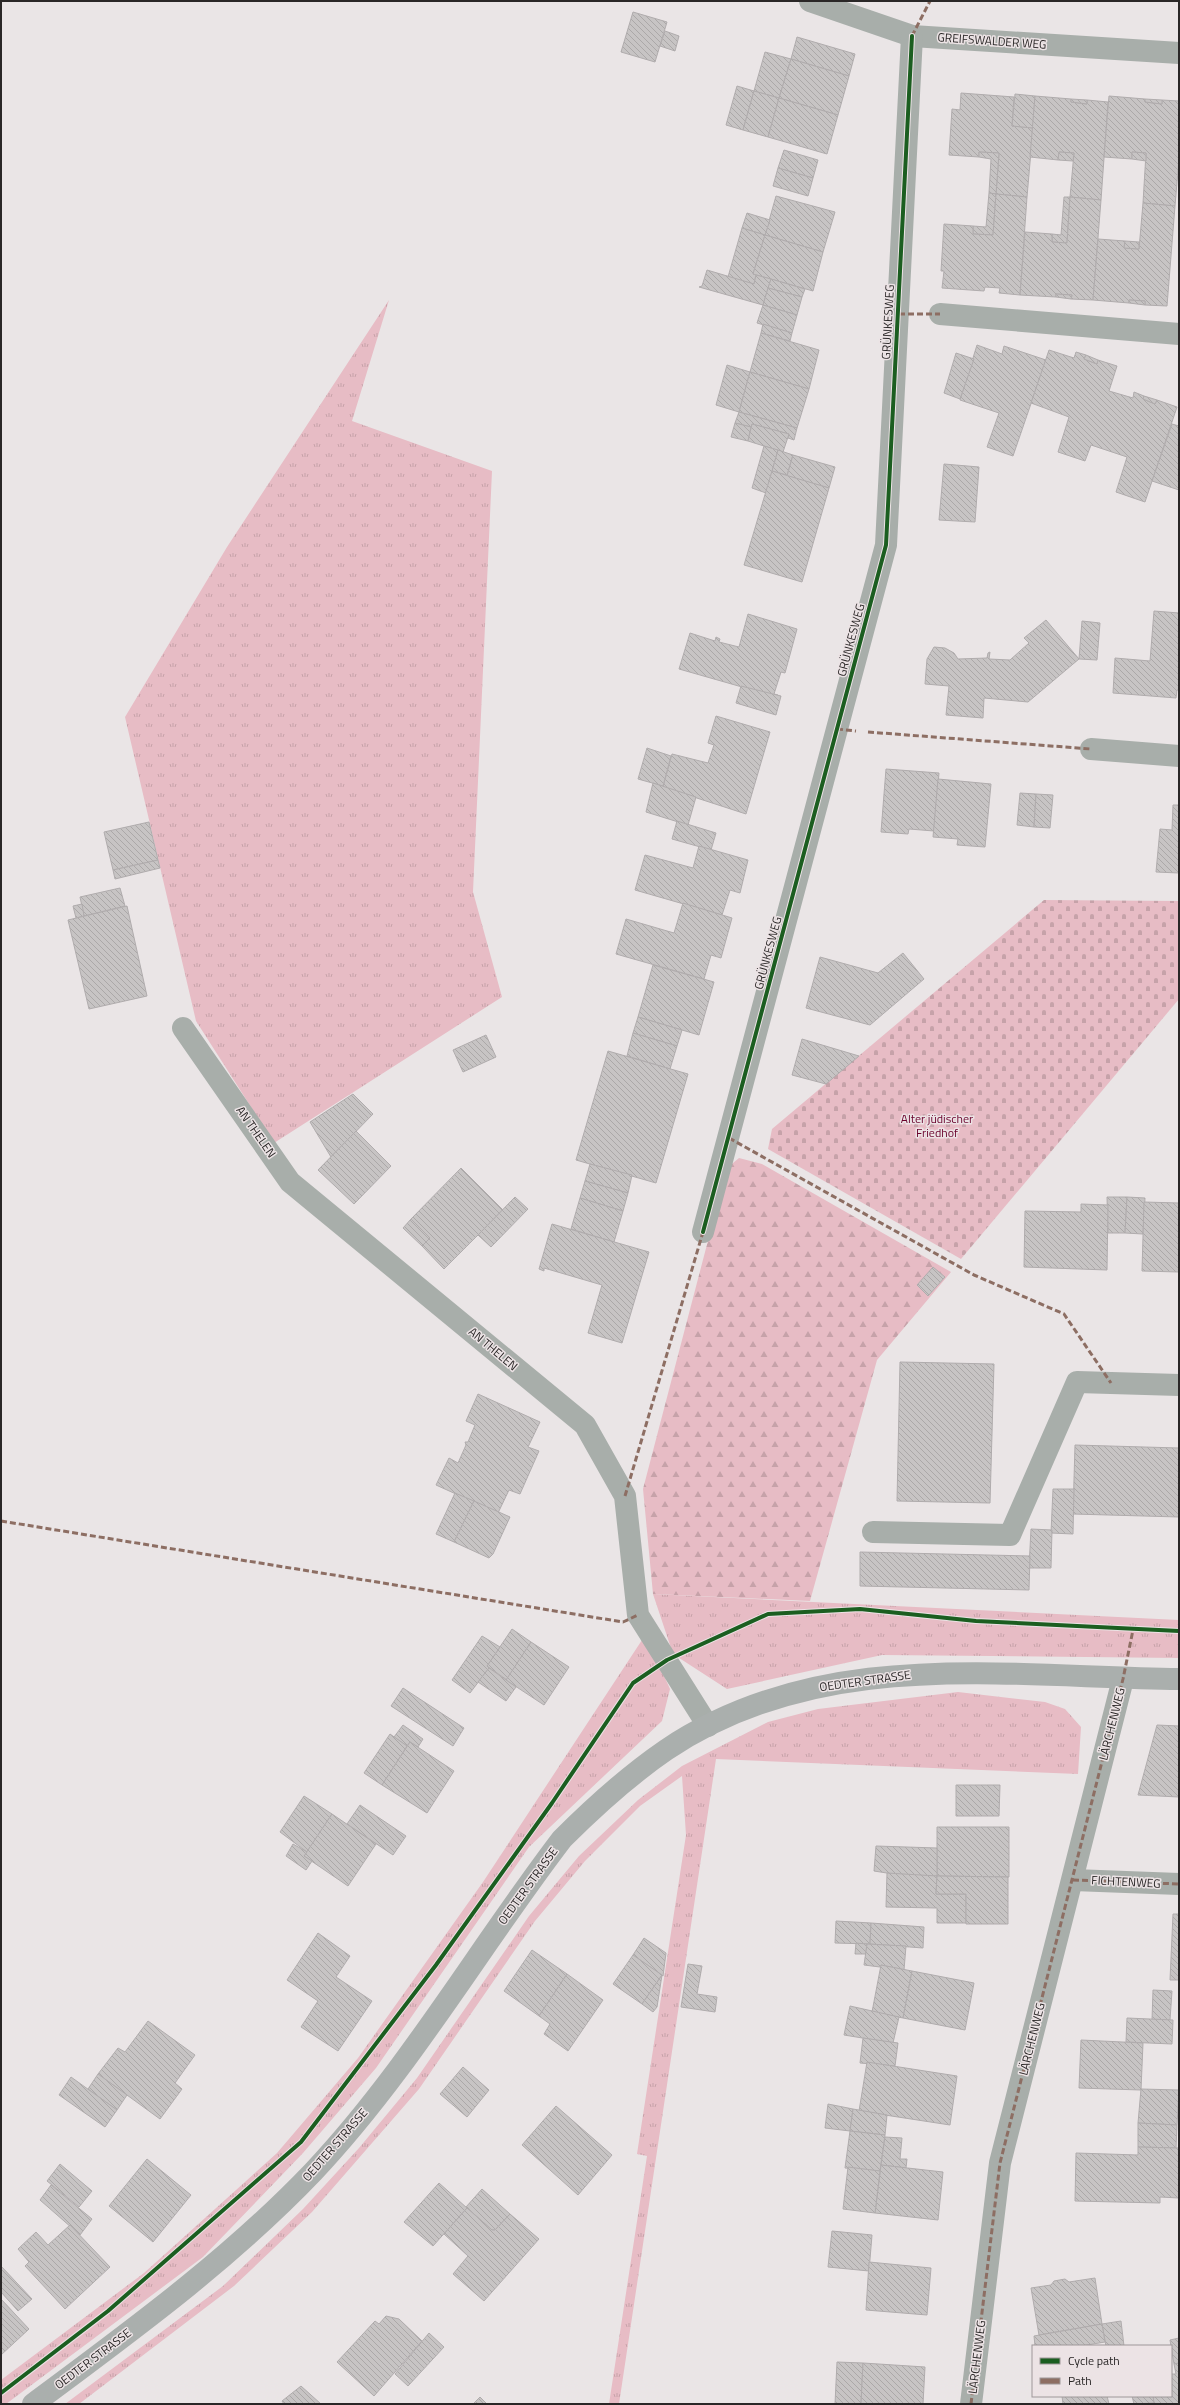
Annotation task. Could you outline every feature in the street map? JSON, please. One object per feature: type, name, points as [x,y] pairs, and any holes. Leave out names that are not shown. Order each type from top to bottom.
[{"type":"main road","name":"OEDTER STRASSE","points":[[33,2404],[178,2296],[255,2231],[315,2170],[387,2084],[562,1839],[596,1805],[666,1750],[708,1726],[750,1707],[786,1695],[833,1683],[887,1676],[955,1672],[1179,1680]]},
{"type":"street","name":"GREIFSWALDER WEG","points":[[810,1],[912,36],[1179,53]]},
{"type":"street","name":"GRÜNKESWEG","points":[[702,1232],[886,545],[912,36]]},
{"type":"street","points":[[940,314],[1179,334]]},
{"type":"street","points":[[1091,749],[1179,756]]},
{"type":"street","name":"AN THELEN","points":[[183,1028],[290,1182],[585,1425],[626,1496],[638,1615],[708,1726]]},
{"type":"street","points":[[873,1532],[1010,1535],[1077,1382],[1179,1385]]},
{"type":"street","name":"LÄRCHENWEG","points":[[971,2404],[1000,2163],[1123,1679]]},
{"type":"street","name":"FICHTENWEG","points":[[1073,1880],[1179,1884]]},
{"type":"green space","points":[[389,300],[352,421],[492,471],[473,892],[502,997],[274,1143],[196,1021],[125,717],[227,547]]},
{"type":"green space","name":"Alter jüdischer Friedhof","points":[[1044,900],[1179,901],[1179,999],[961,1259],[768,1149],[772,1129]]},
{"type":"green space","points":[[739,1158],[762,1164],[951,1272],[877,1360],[810,1601],[653,1594],[643,1489],[727,1168]]},
{"type":"green space","points":[[653,1594],[1179,1620],[1179,1658],[882,1655],[727,1689],[673,1654]]},
{"type":"green space","points":[[642,1640],[657,1660],[670,1689],[662,1721],[529,1847],[376,2068],[303,2153],[203,2257],[6,2404],[1,2404],[1,2380],[144,2273],[277,2153],[358,2058],[483,1882]]},
{"type":"green space","points":[[958,1692],[1045,1702],[1065,1709],[1081,1727],[1078,1774],[716,1759],[619,2404],[609,2404],[647,2156],[637,2154],[686,1835],[682,1776],[640,1806],[585,1861],[535,1921],[419,2089],[312,2212],[234,2286],[79,2404],[65,2404],[223,2286],[303,2209],[359,2148],[417,2078],[529,1916],[579,1856],[638,1800],[682,1766],[768,1722],[818,1709]]},
{"type":"building","points":[[633,12],[667,22],[655,62],[621,52]]},
{"type":"building","points":[[665,31],[679,36],[675,51],[660,46]]},
{"type":"building","points":[[797,37],[855,54],[849,76],[791,59]]},
{"type":"building","points":[[765,52],[791,59],[779,98],[754,91]]},
{"type":"building","points":[[791,59],[849,76],[838,115],[779,98]]},
{"type":"building","points":[[737,86],[754,91],[743,130],[726,125]]},
{"type":"building","points":[[754,91],[779,98],[768,137],[743,130]]},
{"type":"building","points":[[961,93],[1014,97],[1012,126],[1033,128],[1027,197],[996,194],[999,153],[979,152],[979,157],[949,155],[952,109],[960,110]]},
{"type":"building","points":[[1015,94],[1035,96],[1033,128],[1012,126]]},
{"type":"building","points":[[1035,96],[1071,99],[1071,102],[1087,104],[1087,100],[1108,102],[1101,200],[1070,197],[1074,153],[1059,152],[1058,160],[1030,157]]},
{"type":"building","points":[[1109,96],[1145,99],[1145,102],[1162,104],[1162,100],[1179,101],[1179,159],[1175,206],[1143,203],[1146,153],[1132,152],[1132,159],[1104,157]]},
{"type":"building","points":[[779,98],[838,115],[827,154],[768,137]]},
{"type":"building","points":[[1071,99],[1087,100],[1087,104],[1071,102]]},
{"type":"building","points":[[1145,99],[1162,100],[1162,104],[1145,102]]},
{"type":"building","points":[[784,150],[818,160],[813,178],[778,168]]},
{"type":"building","points":[[979,152],[999,153],[996,194],[989,193],[991,159],[979,157]]},
{"type":"building","points":[[1059,152],[1074,153],[1073,161],[1058,160]]},
{"type":"building","points":[[1132,152],[1146,153],[1146,161],[1132,159]]},
{"type":"building","points":[[778,168],[813,178],[808,196],[773,186]]},
{"type":"building","points":[[989,193],[996,194],[993,235],[973,234],[973,226],[986,227]]},
{"type":"building","points":[[996,194],[1027,197],[1020,295],[999,293],[1000,288],[985,287],[984,291],[942,288],[944,271],[941,271],[944,224],[973,226],[973,234],[993,235]]},
{"type":"building","points":[[776,196],[835,212],[823,252],[765,235]]},
{"type":"building","points":[[1064,197],[1070,197],[1067,243],[1052,242],[1052,234],[1061,235]]},
{"type":"building","points":[[1070,197],[1101,200],[1093,300],[1071,299],[1072,295],[1056,294],[1056,297],[1020,295],[1025,232],[1052,234],[1052,242],[1067,243]]},
{"type":"building","points":[[1143,203],[1175,206],[1167,306],[1145,305],[1145,301],[1129,300],[1129,303],[1093,300],[1098,239],[1125,241],[1124,248],[1139,249]]},
{"type":"building","points":[[747,213],[770,220],[765,235],[742,228]]},
{"type":"building","points":[[742,228],[765,235],[753,274],[756,275],[754,284],[728,277]]},
{"type":"building","points":[[765,235],[823,252],[813,291],[753,274]]},
{"type":"building","points":[[1125,241],[1139,242],[1139,249],[1124,248]]},
{"type":"building","points":[[707,270],[754,284],[756,275],[771,279],[763,305],[699,287],[702,286]]},
{"type":"building","points":[[771,279],[805,289],[802,297],[768,288]]},
{"type":"building","points":[[768,288],[802,297],[797,315],[763,305]]},
{"type":"building","points":[[1056,294],[1072,295],[1071,299],[1056,297]]},
{"type":"building","points":[[1129,300],[1145,301],[1145,305],[1129,303]]},
{"type":"building","points":[[763,305],[797,315],[792,333],[757,323]]},
{"type":"building","points":[[763,324],[792,333],[790,341],[761,333]]},
{"type":"building","points":[[761,333],[819,350],[809,389],[750,372]]},
{"type":"building","points":[[977,345],[1002,354],[1004,346],[1046,360],[1013,456],[987,447],[999,413],[960,400]]},
{"type":"building","points":[[1049,350],[1074,358],[1076,352],[1086,355],[1084,359],[1097,364],[1098,360],[1117,366],[1109,391],[1133,398],[1134,392],[1144,396],[1143,399],[1155,404],[1157,400],[1177,407],[1145,502],[1116,492],[1127,457],[1091,445],[1085,461],[1058,452],[1069,417],[1031,403]]},
{"type":"building","points":[[956,353],[974,359],[960,399],[944,393]]},
{"type":"building","points":[[1086,355],[1098,360],[1097,364],[1084,359]]},
{"type":"building","points":[[727,365],[750,372],[739,412],[716,405]]},
{"type":"building","points":[[750,372],[809,389],[797,428],[739,412]]},
{"type":"building","points":[[1144,396],[1157,400],[1155,404],[1143,399]]},
{"type":"building","points":[[739,412],[797,428],[794,440],[788,438],[789,434],[752,424],[751,427],[735,423]]},
{"type":"building","points":[[735,423],[751,427],[748,441],[731,437]]},
{"type":"building","points":[[752,424],[789,434],[783,452],[748,441]]},
{"type":"building","points":[[1172,424],[1179,426],[1179,490],[1152,481]]},
{"type":"building","points":[[764,446],[778,450],[766,493],[752,488]]},
{"type":"building","points":[[778,450],[793,455],[787,475],[772,471]]},
{"type":"building","points":[[793,455],[835,467],[829,488],[787,476]]},
{"type":"building","points":[[944,464],[979,467],[975,522],[939,520]]},
{"type":"building","points":[[772,471],[829,488],[802,582],[744,565]]},
{"type":"building","points":[[1154,611],[1179,613],[1179,690],[1177,690],[1176,698],[1113,693],[1115,658],[1150,661]]},
{"type":"building","points":[[748,614],[797,629],[785,673],[781,672],[774,694],[778,695],[777,697],[679,669],[690,633],[715,641],[716,637],[720,639],[719,642],[739,647]]},
{"type":"building","points":[[1046,620],[1079,659],[1028,702],[984,698],[983,718],[946,715],[949,686],[925,684],[927,659],[934,647],[945,648],[954,653],[958,659],[987,658],[988,653],[990,652],[989,659],[1010,660],[1029,643],[1024,638]]},
{"type":"building","points":[[1082,621],[1100,623],[1097,660],[1079,659]]},
{"type":"building","points":[[741,686],[781,696],[776,715],[736,703]]},
{"type":"building","points":[[716,716],[770,732],[746,814],[663,787],[672,754],[708,763],[714,745],[708,743]]},
{"type":"building","points":[[647,748],[671,756],[663,786],[638,779]]},
{"type":"building","points":[[886,769],[939,773],[934,831],[909,829],[908,834],[881,832]]},
{"type":"building","points":[[938,779],[991,784],[985,847],[957,845],[958,839],[933,837]]},
{"type":"building","points":[[653,783],[696,797],[688,825],[646,812]]},
{"type":"building","points":[[1020,793],[1036,794],[1034,827],[1017,825]]},
{"type":"building","points":[[1036,794],[1053,795],[1050,828],[1034,827]]},
{"type":"building","points":[[1173,805],[1179,805],[1179,873],[1156,872],[1160,829],[1172,830]]},
{"type":"building","points":[[677,821],[716,833],[711,850],[672,839]]},
{"type":"building","points":[[149,822],[158,860],[113,870],[104,832]]},
{"type":"building","points":[[699,846],[748,860],[740,893],[730,890],[722,915],[635,890],[645,855],[693,868]]},
{"type":"building","points":[[158,860],[160,868],[115,879],[113,870]]},
{"type":"building","points":[[120,888],[125,906],[84,916],[80,897]]},
{"type":"building","points":[[683,903],[732,918],[721,958],[711,955],[704,979],[616,954],[626,919],[674,933]]},
{"type":"building","points":[[82,904],[84,916],[76,918],[73,906]]},
{"type":"building","points":[[127,906],[147,996],[89,1009],[68,920]]},
{"type":"building","points":[[903,953],[924,979],[870,1025],[806,1008],[820,957],[878,973]]},
{"type":"building","points":[[653,965],[714,982],[699,1035],[638,1017]]},
{"type":"building","points":[[638,1017],[682,1030],[677,1046],[633,1033]]},
{"type":"building","points":[[633,1033],[677,1046],[670,1069],[627,1056]]},
{"type":"building","points":[[486,1035],[496,1057],[463,1072],[453,1050]]},
{"type":"building","points":[[802,1039],[859,1056],[826,1084],[792,1075]]},
{"type":"building","points":[[608,1051],[688,1074],[656,1183],[576,1160]]},
{"type":"building","points":[[353,1094],[373,1114],[331,1157],[310,1122]]},
{"type":"building","points":[[356,1131],[391,1166],[354,1204],[318,1170]]},
{"type":"building","points":[[590,1164],[632,1175],[628,1193],[585,1181]]},
{"type":"building","points":[[461,1168],[503,1210],[444,1269],[422,1246],[430,1238],[411,1219]]},
{"type":"building","points":[[585,1181],[628,1193],[623,1211],[580,1198]]},
{"type":"building","points":[[515,1197],[528,1209],[491,1247],[478,1235]]},
{"type":"building","points":[[1107,1197],[1127,1197],[1125,1233],[1108,1233]]},
{"type":"building","points":[[1127,1197],[1145,1198],[1143,1234],[1125,1233]]},
{"type":"building","points":[[580,1198],[623,1211],[614,1242],[571,1229]]},
{"type":"building","points":[[1144,1202],[1179,1203],[1179,1272],[1142,1271]]},
{"type":"building","points":[[1081,1204],[1108,1205],[1107,1270],[1024,1267],[1025,1211],[1081,1212]]},
{"type":"building","points":[[411,1219],[430,1238],[422,1246],[403,1228]]},
{"type":"building","points":[[552,1224],[649,1252],[622,1343],[588,1333],[602,1285],[544,1268],[544,1271],[539,1269]]},
{"type":"building","points":[[933,1267],[945,1277],[928,1296],[917,1285]]},
{"type":"building","points":[[900,1362],[994,1364],[990,1503],[897,1501]]},
{"type":"building","points":[[478,1394],[540,1422],[528,1447],[539,1451],[520,1494],[509,1490],[498,1513],[436,1485],[449,1458],[458,1463],[466,1445],[465,1442],[468,1442],[475,1425],[466,1421]]},
{"type":"building","points":[[1075,1445],[1179,1448],[1179,1517],[1073,1514]]},
{"type":"building","points":[[1053,1489],[1074,1489],[1073,1534],[1051,1533]]},
{"type":"building","points":[[455,1493],[474,1501],[454,1542],[436,1534]]},
{"type":"building","points":[[474,1501],[510,1517],[493,1554],[489,1558],[454,1542]]},
{"type":"building","points":[[1031,1529],[1052,1530],[1051,1568],[1029,1568]]},
{"type":"building","points":[[860,1552],[1030,1556],[1029,1590],[860,1586]]},
{"type":"building","points":[[512,1629],[531,1642],[507,1680],[487,1666]]},
{"type":"building","points":[[482,1636],[500,1647],[487,1666],[489,1668],[470,1693],[452,1680]]},
{"type":"building","points":[[531,1642],[569,1667],[544,1705],[506,1680]]},
{"type":"building","points":[[489,1668],[516,1687],[506,1701],[478,1682]]},
{"type":"building","points":[[403,1688],[464,1728],[453,1746],[391,1706]]},
{"type":"building","points":[[403,1725],[423,1739],[418,1747],[410,1742],[407,1746],[394,1737]]},
{"type":"building","points":[[1157,1725],[1179,1726],[1179,1797],[1138,1795]]},
{"type":"building","points":[[390,1734],[407,1746],[382,1785],[364,1773]]},
{"type":"building","points":[[410,1742],[454,1771],[427,1813],[382,1785]]},
{"type":"building","points":[[956,1785],[1000,1785],[999,1816],[956,1816]]},
{"type":"building","points":[[304,1796],[332,1814],[307,1852],[280,1832]]},
{"type":"building","points":[[360,1805],[406,1836],[393,1855],[347,1824]]},
{"type":"building","points":[[332,1814],[376,1844],[348,1886],[304,1856]]},
{"type":"building","points":[[937,1827],[1009,1827],[1009,1877],[937,1876]]},
{"type":"building","points":[[293,1844],[307,1852],[304,1856],[312,1861],[306,1870],[286,1856]]},
{"type":"building","points":[[876,1846],[937,1848],[937,1876],[906,1876],[874,1871]]},
{"type":"building","points":[[887,1873],[937,1876],[936,1894],[966,1894],[966,1923],[937,1923],[937,1908],[886,1907]]},
{"type":"building","points":[[937,1876],[1008,1877],[1008,1924],[966,1924],[966,1894],[936,1894]]},
{"type":"building","points":[[1173,1914],[1179,1914],[1179,1980],[1170,1980]]},
{"type":"building","points":[[836,1921],[871,1923],[870,1944],[835,1943]]},
{"type":"building","points":[[871,1923],[924,1927],[923,1948],[870,1944]]},
{"type":"building","points":[[318,1933],[350,1956],[336,1977],[372,2001],[338,2051],[301,2027],[318,2001],[287,1980]]},
{"type":"building","points":[[644,1938],[666,1953],[663,1976],[633,1955]]},
{"type":"building","points":[[856,1943],[867,1944],[866,1954],[855,1954]]},
{"type":"building","points":[[867,1944],[906,1946],[904,1970],[881,1965],[880,1967],[864,1965]]},
{"type":"building","points":[[532,1950],[567,1974],[539,2016],[504,1991]]},
{"type":"building","points":[[633,1955],[662,1975],[642,2004],[613,1984]]},
{"type":"building","points":[[688,1964],[702,1966],[697,1994],[717,1997],[715,2012],[681,2007]]},
{"type":"building","points":[[881,1965],[912,1971],[903,2018],[872,2012]]},
{"type":"building","points":[[912,1971],[974,1983],[965,2030],[903,2018]]},
{"type":"building","points":[[567,1974],[603,2000],[568,2051],[544,2034],[550,2024],[539,2016]]},
{"type":"building","points":[[662,1975],[657,2007],[653,2012],[642,2004]]},
{"type":"building","points":[[1153,1990],[1172,1991],[1170,2020],[1152,2020]]},
{"type":"building","points":[[850,2006],[899,2017],[893,2043],[844,2035]]},
{"type":"building","points":[[1127,2018],[1173,2020],[1172,2044],[1126,2042]]},
{"type":"building","points":[[148,2021],[195,2055],[175,2083],[182,2089],[160,2119],[98,2074],[118,2048],[125,2052]]},
{"type":"building","points":[[863,2038],[898,2043],[895,2066],[860,2063]]},
{"type":"building","points":[[1081,2040],[1143,2043],[1141,2090],[1079,2088]]},
{"type":"building","points":[[867,2062],[957,2076],[950,2125],[859,2111]]},
{"type":"building","points":[[463,2067],[489,2090],[467,2117],[440,2094]]},
{"type":"building","points":[[98,2074],[127,2095],[117,2110],[88,2089]]},
{"type":"building","points":[[71,2077],[117,2110],[105,2127],[59,2095]]},
{"type":"building","points":[[1141,2089],[1179,2090],[1177,2125],[1138,2123]]},
{"type":"building","points":[[828,2104],[853,2109],[850,2131],[825,2128]]},
{"type":"building","points":[[556,2106],[612,2155],[578,2195],[522,2145]]},
{"type":"building","points":[[853,2109],[887,2115],[885,2135],[850,2131]]},
{"type":"building","points":[[1138,2123],[1177,2125],[1176,2148],[1138,2147]]},
{"type":"building","points":[[850,2131],[885,2135],[880,2171],[845,2168]]},
{"type":"building","points":[[885,2137],[902,2138],[900,2159],[907,2159],[906,2168],[881,2165]]},
{"type":"building","points":[[1138,2147],[1179,2148],[1179,2198],[1160,2197],[1160,2203],[1075,2201],[1076,2153],[1138,2155]]},
{"type":"building","points":[[147,2159],[191,2195],[153,2242],[109,2206]]},
{"type":"building","points":[[60,2164],[92,2191],[79,2207],[47,2181]]},
{"type":"building","points":[[881,2165],[943,2172],[938,2220],[875,2213]]},
{"type":"building","points":[[848,2167],[880,2171],[875,2213],[843,2209]]},
{"type":"building","points":[[439,2183],[467,2208],[433,2246],[404,2222]]},
{"type":"building","points":[[51,2185],[92,2219],[80,2235],[40,2200]]},
{"type":"building","points":[[482,2189],[510,2214],[495,2230],[492,2230],[466,2207]]},
{"type":"building","points":[[467,2208],[492,2230],[495,2230],[510,2214],[539,2239],[484,2301],[453,2274],[468,2256],[444,2234]]},
{"type":"building","points":[[70,2225],[110,2267],[65,2309],[25,2266],[29,2262],[18,2249],[36,2232],[48,2245]]},
{"type":"building","points":[[832,2231],[872,2235],[869,2271],[828,2267]]},
{"type":"building","points":[[869,2262],[931,2268],[927,2315],[866,2310]]},
{"type":"building","points":[[1,2266],[32,2299],[18,2311],[1,2292]]},
{"type":"building","points":[[1095,2278],[1102,2324],[1039,2335],[1031,2288],[1051,2285],[1054,2281],[1065,2279],[1069,2282]]},
{"type":"building","points":[[1,2299],[29,2329],[1,2355]]},
{"type":"building","points":[[386,2316],[399,2319],[422,2341],[374,2396],[337,2362],[375,2321],[379,2324]]},
{"type":"building","points":[[1121,2321],[1124,2345],[1106,2345],[1102,2324]]},
{"type":"building","points":[[1102,2324],[1105,2342],[1087,2345],[1035,2345],[1034,2336]]},
{"type":"building","points":[[429,2333],[444,2347],[408,2386],[395,2374]]},
{"type":"building","points":[[1179,2338],[1179,2363],[1174,2364],[1170,2340]]},
{"type":"building","points":[[837,2362],[863,2363],[861,2404],[835,2404]]},
{"type":"building","points":[[863,2363],[925,2367],[923,2404],[861,2404]]},
{"type":"building","points":[[1179,2363],[1179,2404],[1154,2404],[1153,2397],[1172,2397],[1172,2374],[1176,2374],[1174,2364]]},
{"type":"building","points":[[301,2386],[321,2404],[284,2404],[282,2401]]},
{"type":"building","points":[[480,2397],[487,2404],[473,2404]]},
{"type":"building","points":[[1062,2397],[1107,2397],[1109,2404],[1063,2404]]},
{"type":"building","points":[[1132,2397],[1153,2397],[1154,2403],[1134,2404]]},
{"type":"marked path","points":[[912,36],[930,1]]},
{"type":"marked path","points":[[899,314],[940,314]]},
{"type":"marked path","points":[[837,729],[856,731]]},
{"type":"marked path","points":[[868,732],[1091,749]]},
{"type":"marked path","points":[[729,1138],[974,1275],[1064,1314],[1111,1383]]},
{"type":"marked path","points":[[625,1496],[703,1232]]},
{"type":"marked path","points":[[1,1521],[623,1622],[638,1615]]},
{"type":"marked path","points":[[971,2404],[1000,2163],[1123,1679],[1133,1630]]},
{"type":"marked path","points":[[1073,1880],[1179,1884]]},
{"type":"cycle path","points":[[703,1232],[886,545],[912,36]]},
{"type":"cycle path","points":[[1,2393],[108,2311],[301,2142],[436,1965],[552,1803],[633,1683],[667,1660],[768,1614],[860,1609],[976,1621],[1179,1631]]}]
